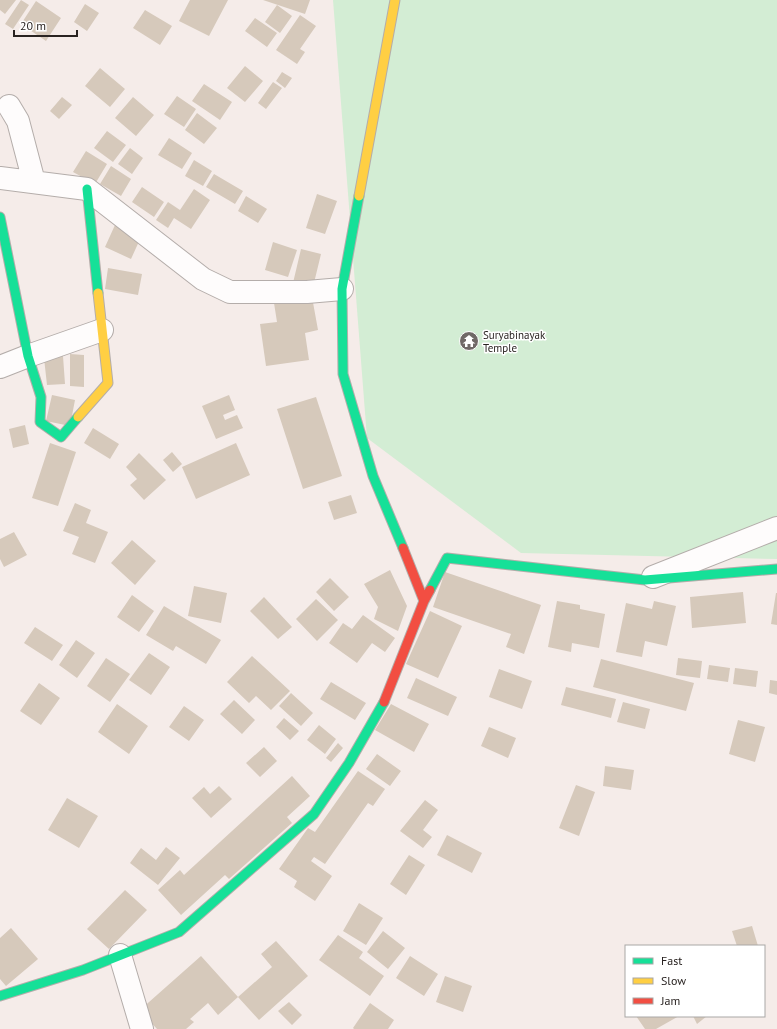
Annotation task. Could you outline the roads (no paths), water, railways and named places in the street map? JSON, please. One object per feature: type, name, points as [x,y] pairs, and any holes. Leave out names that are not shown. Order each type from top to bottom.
[{"type":"main road","points":[[394,0],[342,289],[343,374],[373,476],[424,601]]},
{"type":"main road","points":[[0,216],[28,356],[41,397],[40,422],[61,437],[108,383],[87,188]]},
{"type":"main road","points":[[0,996],[83,970],[179,932],[314,814],[349,763],[387,696],[424,601],[447,558],[645,580],[777,569]]},
{"type":"street","points":[[9,106],[18,121],[34,182]]},
{"type":"street","points":[[0,178],[87,188],[203,279],[230,292],[307,292],[342,289]]},
{"type":"street","points":[[0,367],[102,330]]},
{"type":"street","points":[[645,580],[777,528]]},
{"type":"street","points":[[120,955],[142,1029]]},
{"type":"place","name":"Suryabinayak Temple","points":[[469,341]]}]
